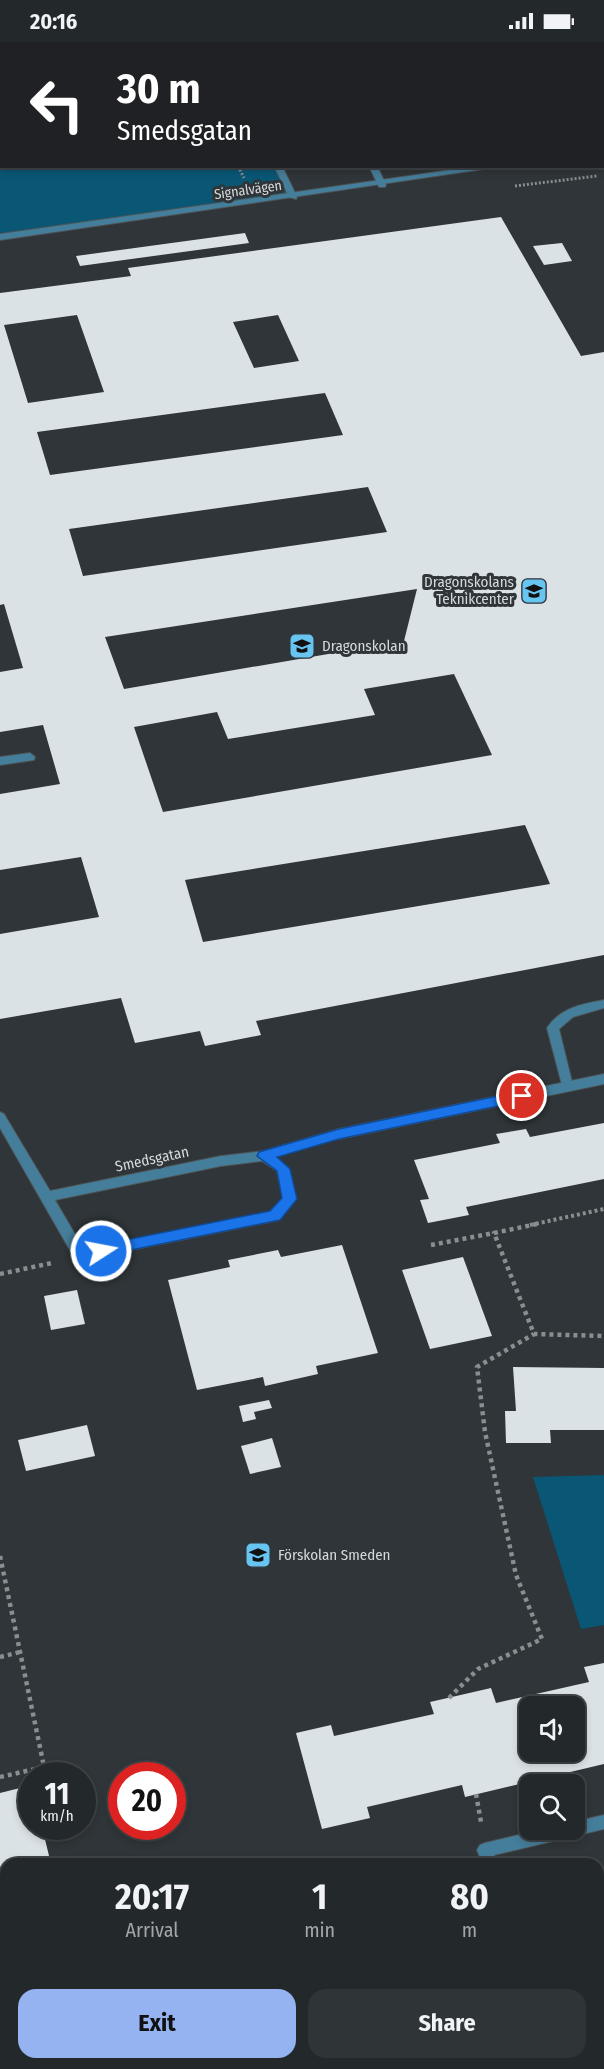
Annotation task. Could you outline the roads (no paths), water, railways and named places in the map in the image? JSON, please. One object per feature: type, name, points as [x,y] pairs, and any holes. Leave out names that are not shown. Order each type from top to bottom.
[{"type":"street","points":[[279,168],[293,197]]},
{"type":"street","points":[[374,168],[382,185]]},
{"type":"street","name":"Signalvägen","points":[[0,237],[382,185],[488,168]]},
{"type":"street","points":[[0,761],[30,757]]},
{"type":"street","points":[[567,1086],[553,1029],[560,1019],[572,1012],[604,1004]]},
{"type":"street","name":"Smedsgatan","points":[[47,1197],[221,1161],[264,1156],[339,1134],[604,1079]]},
{"type":"street","points":[[0,1117],[76,1248],[101,1251],[274,1216],[289,1199],[283,1169],[264,1156]]},
{"type":"street","points":[[585,1827],[604,1822]]},
{"type":"street","points":[[488,1858],[485,1850],[528,1840]]},
{"type":"place","name":"Dragonskolans Teknikcenter","points":[[534,591]]},
{"type":"place","name":"Dragonskolan","points":[[302,646]]},
{"type":"place","name":"Förskolan Smeden","points":[[258,1555]]}]
